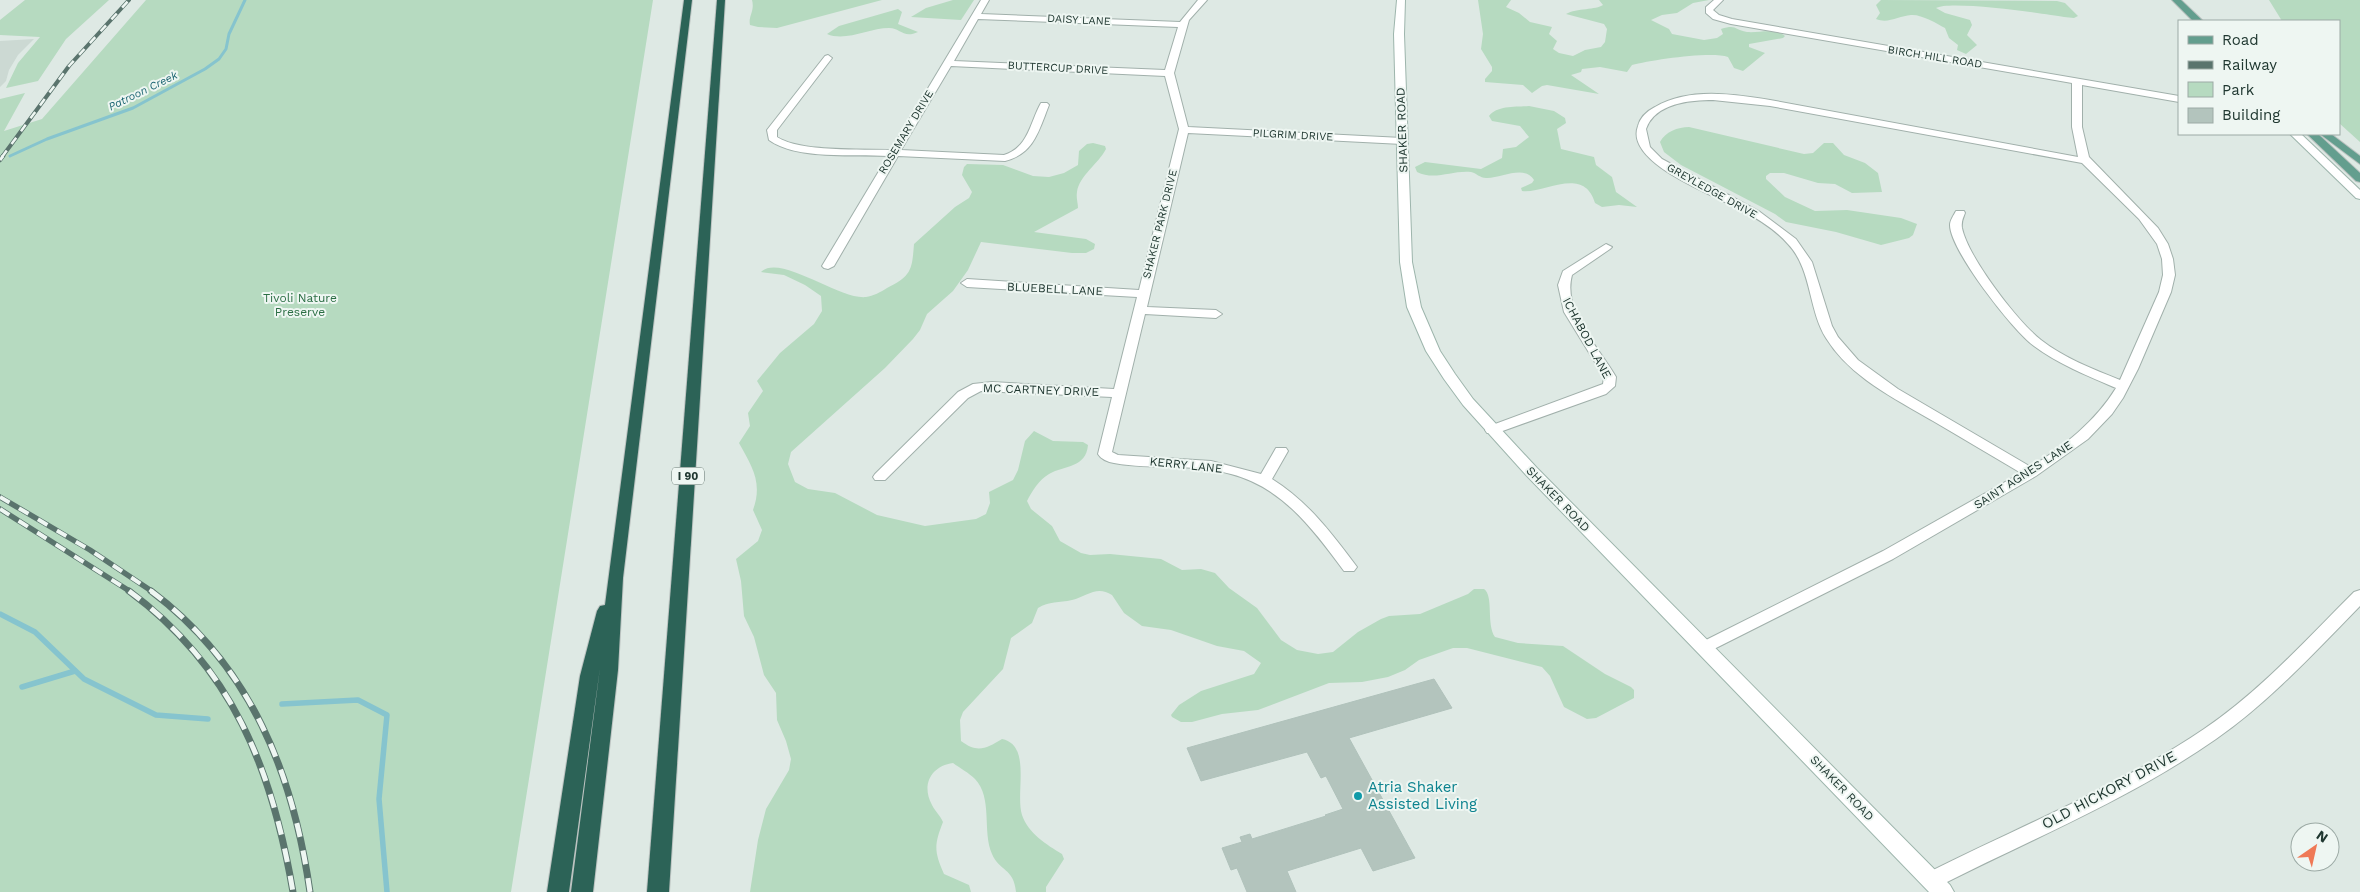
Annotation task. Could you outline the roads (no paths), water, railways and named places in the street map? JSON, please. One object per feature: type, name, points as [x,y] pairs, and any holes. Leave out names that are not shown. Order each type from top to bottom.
[{"type":"highway","points":[[582,892],[609,670],[615,578],[688,0]]},
{"type":"highway","name":"I 90","points":[[658,892],[721,0]]},
{"type":"highway","points":[[558,892],[589,676],[615,578]]},
{"type":"main road","name":"SHAKER ROAD","points":[[1401,0],[1402,141],[1406,262],[1414,307],[1433,351],[1448,376],[1492,430],[1937,886]]},
{"type":"main road","points":[[2176,0],[2197,20]]},
{"type":"main road","points":[[2296,135],[2360,196]]},
{"type":"main road","points":[[2313,135],[2360,179]]},
{"type":"main road","points":[[2326,135],[2360,161]]},
{"type":"main road","points":[[2332,135],[2360,161]]},
{"type":"street","name":"ROSEMARY DRIVE","points":[[828,266],[985,0]]},
{"type":"street","points":[[1169,73],[1183,25],[1188,15],[1203,0]]},
{"type":"street","name":"BIRCH HILL ROAD","points":[[1719,0],[1710,7],[1709,11],[1716,17],[1731,21],[2178,99]]},
{"type":"street","name":"DAISY LANE","points":[[976,16],[1183,25]]},
{"type":"street","points":[[828,58],[771,133],[773,140],[782,146],[795,149],[995,159],[1015,156],[1025,150],[1044,104]]},
{"type":"street","name":"BUTTERCUP DRIVE","points":[[948,63],[1169,73]]},
{"type":"street","name":"SHAKER PARK DRIVE","points":[[1107,456],[1105,451],[1184,130],[1184,123],[1170,83],[1169,73]]},
{"type":"street","name":"SAINT AGNES LANE","points":[[1704,648],[1909,543],[2031,473],[2089,430],[2109,409],[2122,386],[2165,292],[2170,276],[2169,262],[2160,239],[2146,220],[2086,161],[2082,154],[2079,137],[2077,81]]},
{"type":"street","name":"GREYLEDGE DRIVE","points":[[2031,473],[1892,391],[1852,361],[1827,330],[1806,261],[1798,246],[1767,222],[1658,161],[1642,142],[1641,127],[1648,115],[1670,104],[1700,98],[1736,98],[2086,161]]},
{"type":"street","name":"PILGRIM DRIVE","points":[[1184,130],[1402,141]]},
{"type":"street","points":[[1960,212],[1956,225],[1970,257],[2025,332],[2059,356],[2122,386]]},
{"type":"street","name":"ICHABOD LANE","points":[[1492,430],[1601,391],[1609,386],[1610,377],[1570,311],[1563,290],[1568,272],[1606,247]]},
{"type":"street","name":"BLUEBELL LANE","points":[[967,283],[1143,294]]},
{"type":"street","points":[[1140,310],[1216,314]]},
{"type":"street","name":"MC CARTNEY DRIVE","points":[[880,477],[962,395],[973,388],[992,386],[1119,393]]},
{"type":"street","points":[[1264,480],[1281,451]]},
{"type":"street","name":"KERRY LANE","points":[[1107,456],[1115,459],[1219,468],[1264,480],[1283,493],[1304,512],[1349,567]]},
{"type":"street","name":"OLD HICKORY DRIVE","points":[[1937,886],[2153,770],[2204,737],[2246,707],[2280,677],[2360,596]]},
{"type":"waterway","name":"Patroon Creek","points":[[10,156],[47,139],[133,108],[205,69],[219,59],[226,49],[229,34],[245,0]]},
{"type":"waterway","name":"Patroon Creek","points":[[0,614],[35,632],[84,679],[156,715],[208,719]]},
{"type":"waterway","points":[[22,687],[75,671]]},
{"type":"waterway","name":"Patroon Creek","points":[[282,704],[358,700],[387,715],[379,799],[387,892]]},
{"type":"railway","points":[[2,157],[69,66],[129,0]]},
{"type":"railway","points":[[0,160],[3,156]]},
{"type":"railway","points":[[0,497],[90,550],[153,592]]},
{"type":"railway","points":[[0,509],[131,592]]},
{"type":"railway","points":[[129,591],[165,621],[196,653],[221,688],[242,724],[259,763],[273,804],[293,892]]},
{"type":"railway","points":[[151,591],[186,621],[216,653],[241,688],[262,725],[279,764],[292,805],[310,892]]},
{"type":"place","name":"Atria Shaker Assisted Living","points":[[1358,796]]},
{"type":"park label","name":"Tivoli Nature Preserve","points":[[300,305]]}]
